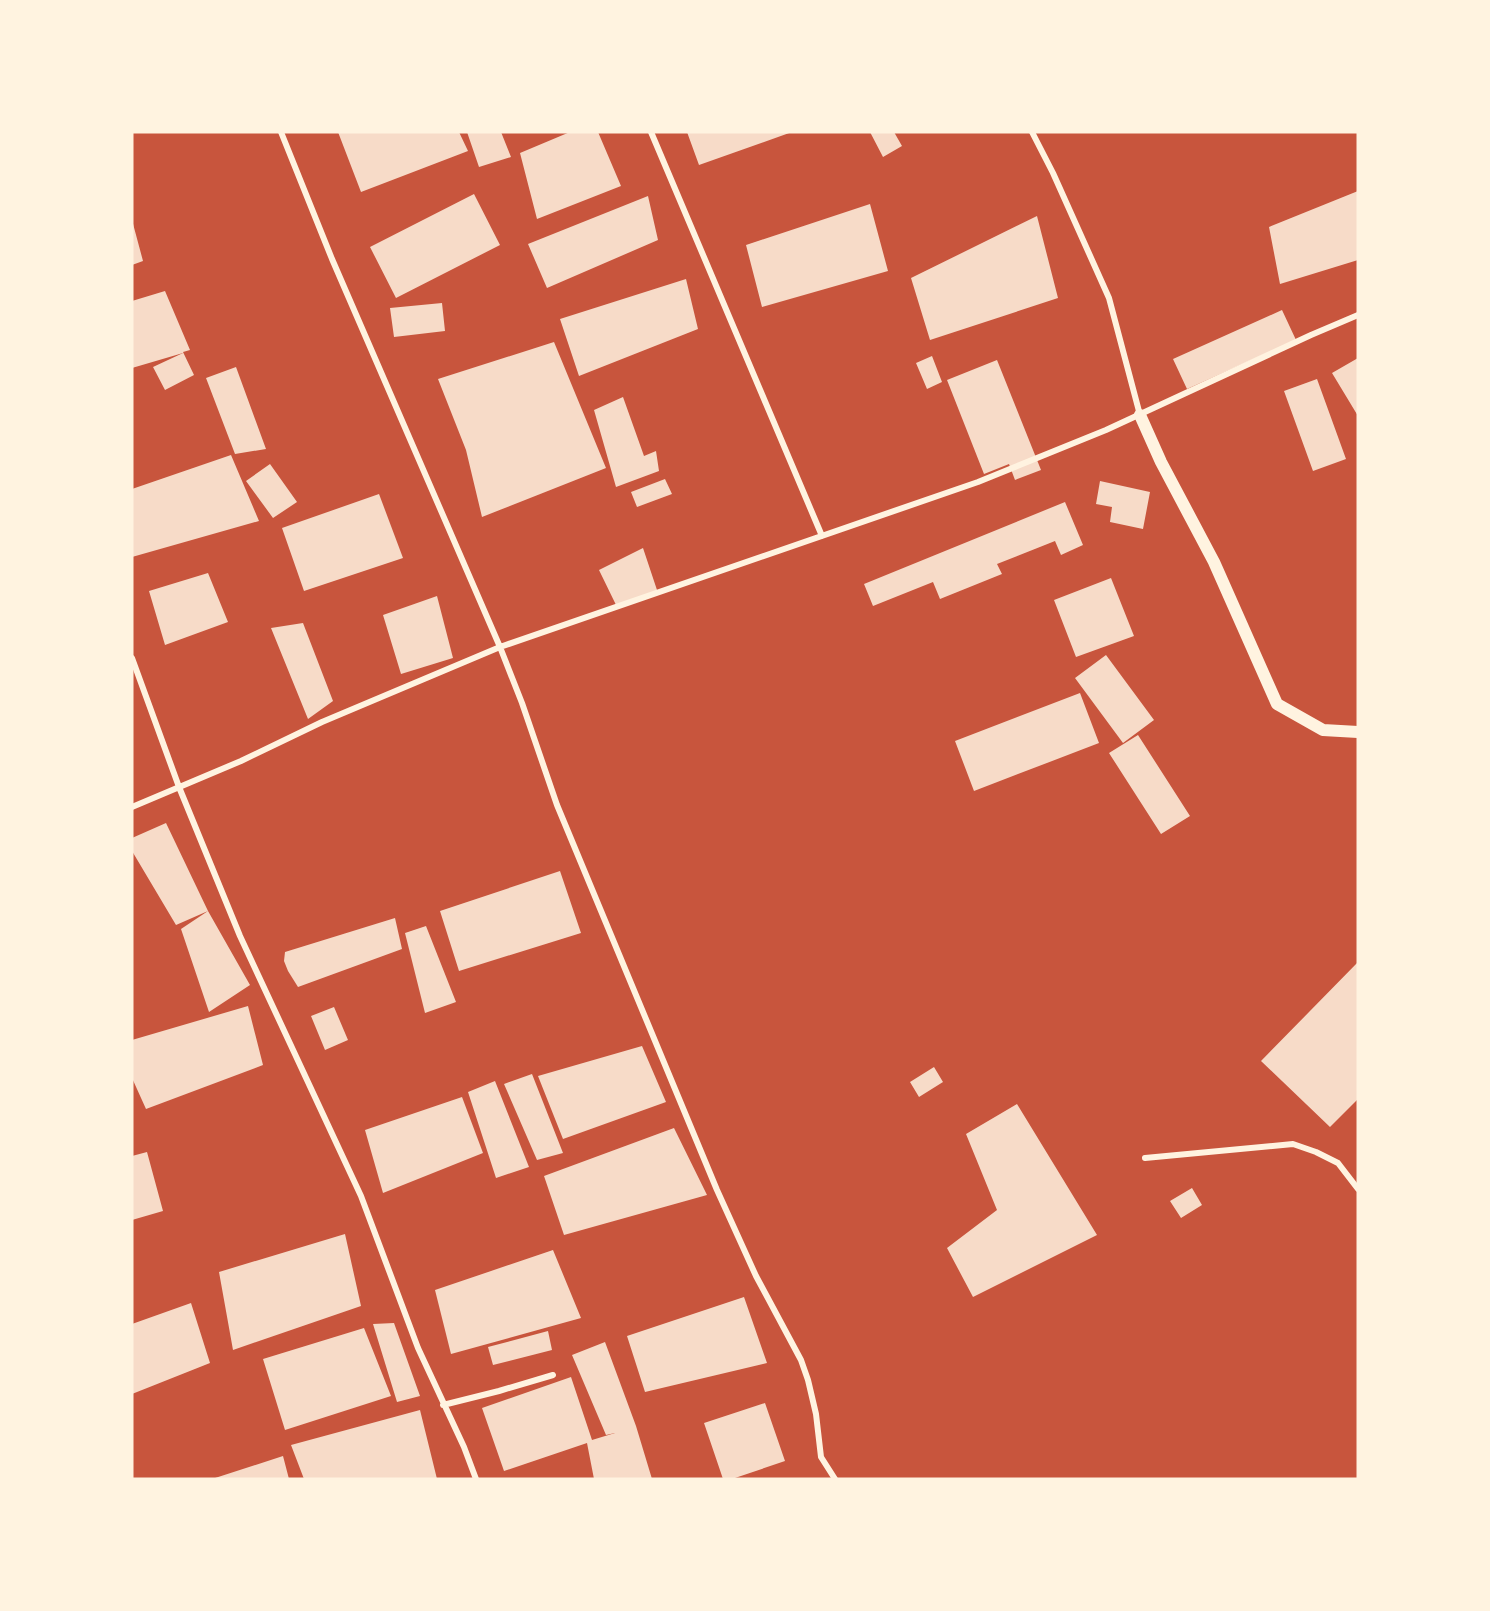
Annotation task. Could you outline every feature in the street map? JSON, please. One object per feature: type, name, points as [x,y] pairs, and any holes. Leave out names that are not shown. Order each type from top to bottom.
[{"type":"main road","points":[[1140,415],[1161,462],[1215,562],[1277,704],[1323,730],[1358,732]]},
{"type":"street","points":[[281,132],[332,259],[500,647],[557,805],[717,1190],[756,1276],[801,1360],[816,1414],[821,1457],[835,1479]]},
{"type":"street","points":[[651,132],[822,536]]},
{"type":"street","points":[[1032,132],[1109,298],[1140,415]]},
{"type":"street","points":[[132,807],[241,761],[322,722],[500,647],[978,482],[1140,415],[1311,334],[1358,315]]},
{"type":"street","points":[[132,658],[179,787],[252,963],[361,1196],[418,1348],[464,1447],[476,1479]]},
{"type":"street","points":[[1145,1158],[1293,1144],[1338,1163],[1358,1189]]},
{"type":"street","points":[[443,1405],[553,1375]]},
{"type":"building","points":[[338,132],[459,132],[468,151],[361,192]]},
{"type":"building","points":[[467,132],[501,132],[511,157],[479,167]]},
{"type":"building","points":[[570,132],[598,132],[621,186],[537,219],[520,153]]},
{"type":"building","points":[[687,132],[792,132],[699,165]]},
{"type":"building","points":[[870,132],[894,132],[902,146],[883,157]]},
{"type":"building","points":[[1358,191],[1358,260],[1280,284],[1269,227]]},
{"type":"building","points":[[474,194],[500,245],[396,298],[370,247]]},
{"type":"building","points":[[648,196],[658,240],[547,288],[528,244]]},
{"type":"building","points":[[870,204],[888,271],[762,307],[746,245]]},
{"type":"building","points":[[1037,216],[1058,298],[930,340],[911,278]]},
{"type":"building","points":[[132,220],[143,261],[132,265]]},
{"type":"building","points":[[686,279],[698,329],[579,376],[560,319]]},
{"type":"building","points":[[165,291],[190,350],[183,352],[194,375],[165,390],[153,367],[183,353],[132,368],[132,301]]},
{"type":"building","points":[[442,303],[445,331],[394,337],[390,308]]},
{"type":"building","points":[[1282,310],[1296,340],[1187,389],[1173,359]]},
{"type":"building","points":[[554,342],[606,468],[482,517],[466,450],[438,379]]},
{"type":"building","points":[[932,356],[942,382],[927,389],[916,363]]},
{"type":"building","points":[[1358,358],[1358,416],[1332,373]]},
{"type":"building","points":[[997,360],[1041,470],[1015,480],[1009,464],[984,474],[947,380]]},
{"type":"building","points":[[236,367],[266,449],[235,454],[206,378]]},
{"type":"building","points":[[1317,379],[1346,459],[1313,471],[1284,391]]},
{"type":"building","points":[[623,397],[644,456],[656,451],[659,471],[616,487],[594,410]]},
{"type":"building","points":[[231,455],[259,521],[132,557],[132,489]]},
{"type":"building","points":[[270,464],[297,502],[273,518],[246,481]]},
{"type":"building","points":[[665,479],[672,494],[637,507],[631,492]]},
{"type":"building","points":[[1100,481],[1150,492],[1143,529],[1110,522],[1112,507],[1096,504]]},
{"type":"building","points":[[379,494],[403,558],[304,591],[282,528]]},
{"type":"building","points":[[1065,502],[1083,545],[1061,555],[1055,541],[997,564],[1002,574],[940,599],[933,582],[873,606],[864,584]]},
{"type":"building","points":[[643,548],[658,593],[617,607],[599,570]]},
{"type":"building","points":[[208,573],[228,622],[165,645],[149,591]]},
{"type":"building","points":[[1111,578],[1134,636],[1076,657],[1054,600]]},
{"type":"building","points":[[437,596],[453,658],[401,674],[383,615]]},
{"type":"building","points":[[303,623],[333,701],[308,719],[271,628]]},
{"type":"building","points":[[1106,655],[1154,720],[1123,743],[1075,678]]},
{"type":"building","points":[[1080,693],[1099,743],[974,791],[955,741]]},
{"type":"building","points":[[1138,735],[1190,816],[1161,834],[1109,753]]},
{"type":"building","points":[[166,823],[208,911],[176,925],[132,851],[132,838]]},
{"type":"building","points":[[560,871],[581,933],[459,971],[440,911]]},
{"type":"building","points":[[208,911],[250,985],[209,1012],[181,929]]},
{"type":"building","points":[[395,918],[402,949],[298,987],[288,971],[284,961],[285,952]]},
{"type":"building","points":[[426,926],[456,1002],[425,1013],[405,933]]},
{"type":"building","points":[[1358,962],[1358,1099],[1330,1127],[1261,1061]]},
{"type":"building","points":[[248,1006],[263,1065],[146,1109],[132,1078],[132,1040]]},
{"type":"building","points":[[334,1007],[348,1040],[325,1050],[311,1016]]},
{"type":"building","points":[[642,1046],[666,1102],[563,1139],[538,1076]]},
{"type":"building","points":[[934,1067],[943,1082],[919,1097],[910,1082]]},
{"type":"building","points":[[532,1074],[563,1153],[537,1160],[504,1084]]},
{"type":"building","points":[[495,1081],[529,1167],[496,1178],[468,1092]]},
{"type":"building","points":[[462,1097],[483,1153],[383,1193],[365,1130]]},
{"type":"building","points":[[1017,1104],[1097,1235],[973,1297],[947,1248],[997,1210],[966,1134]]},
{"type":"building","points":[[674,1128],[707,1195],[564,1235],[544,1176]]},
{"type":"building","points":[[147,1152],[163,1211],[132,1220],[132,1156]]},
{"type":"building","points":[[1192,1188],[1202,1205],[1181,1218],[1170,1201]]},
{"type":"building","points":[[345,1234],[361,1306],[233,1350],[219,1272]]},
{"type":"building","points":[[553,1250],[581,1318],[451,1354],[435,1290]]},
{"type":"building","points":[[744,1297],[767,1363],[645,1392],[627,1336]]},
{"type":"building","points":[[191,1303],[210,1363],[132,1394],[132,1324]]},
{"type":"building","points":[[394,1323],[420,1396],[397,1402],[373,1324]]},
{"type":"building","points":[[364,1328],[391,1396],[285,1430],[263,1359]]},
{"type":"building","points":[[548,1331],[552,1350],[493,1365],[488,1347]]},
{"type":"building","points":[[605,1342],[636,1426],[652,1479],[594,1479],[587,1443],[504,1471],[482,1408],[571,1377],[592,1440],[615,1433],[606,1435],[572,1355]]},
{"type":"building","points":[[765,1403],[785,1461],[732,1479],[723,1479],[704,1423]]},
{"type":"building","points":[[420,1410],[437,1479],[304,1479],[291,1445]]},
{"type":"building","points":[[283,1456],[289,1479],[212,1479]]}]
